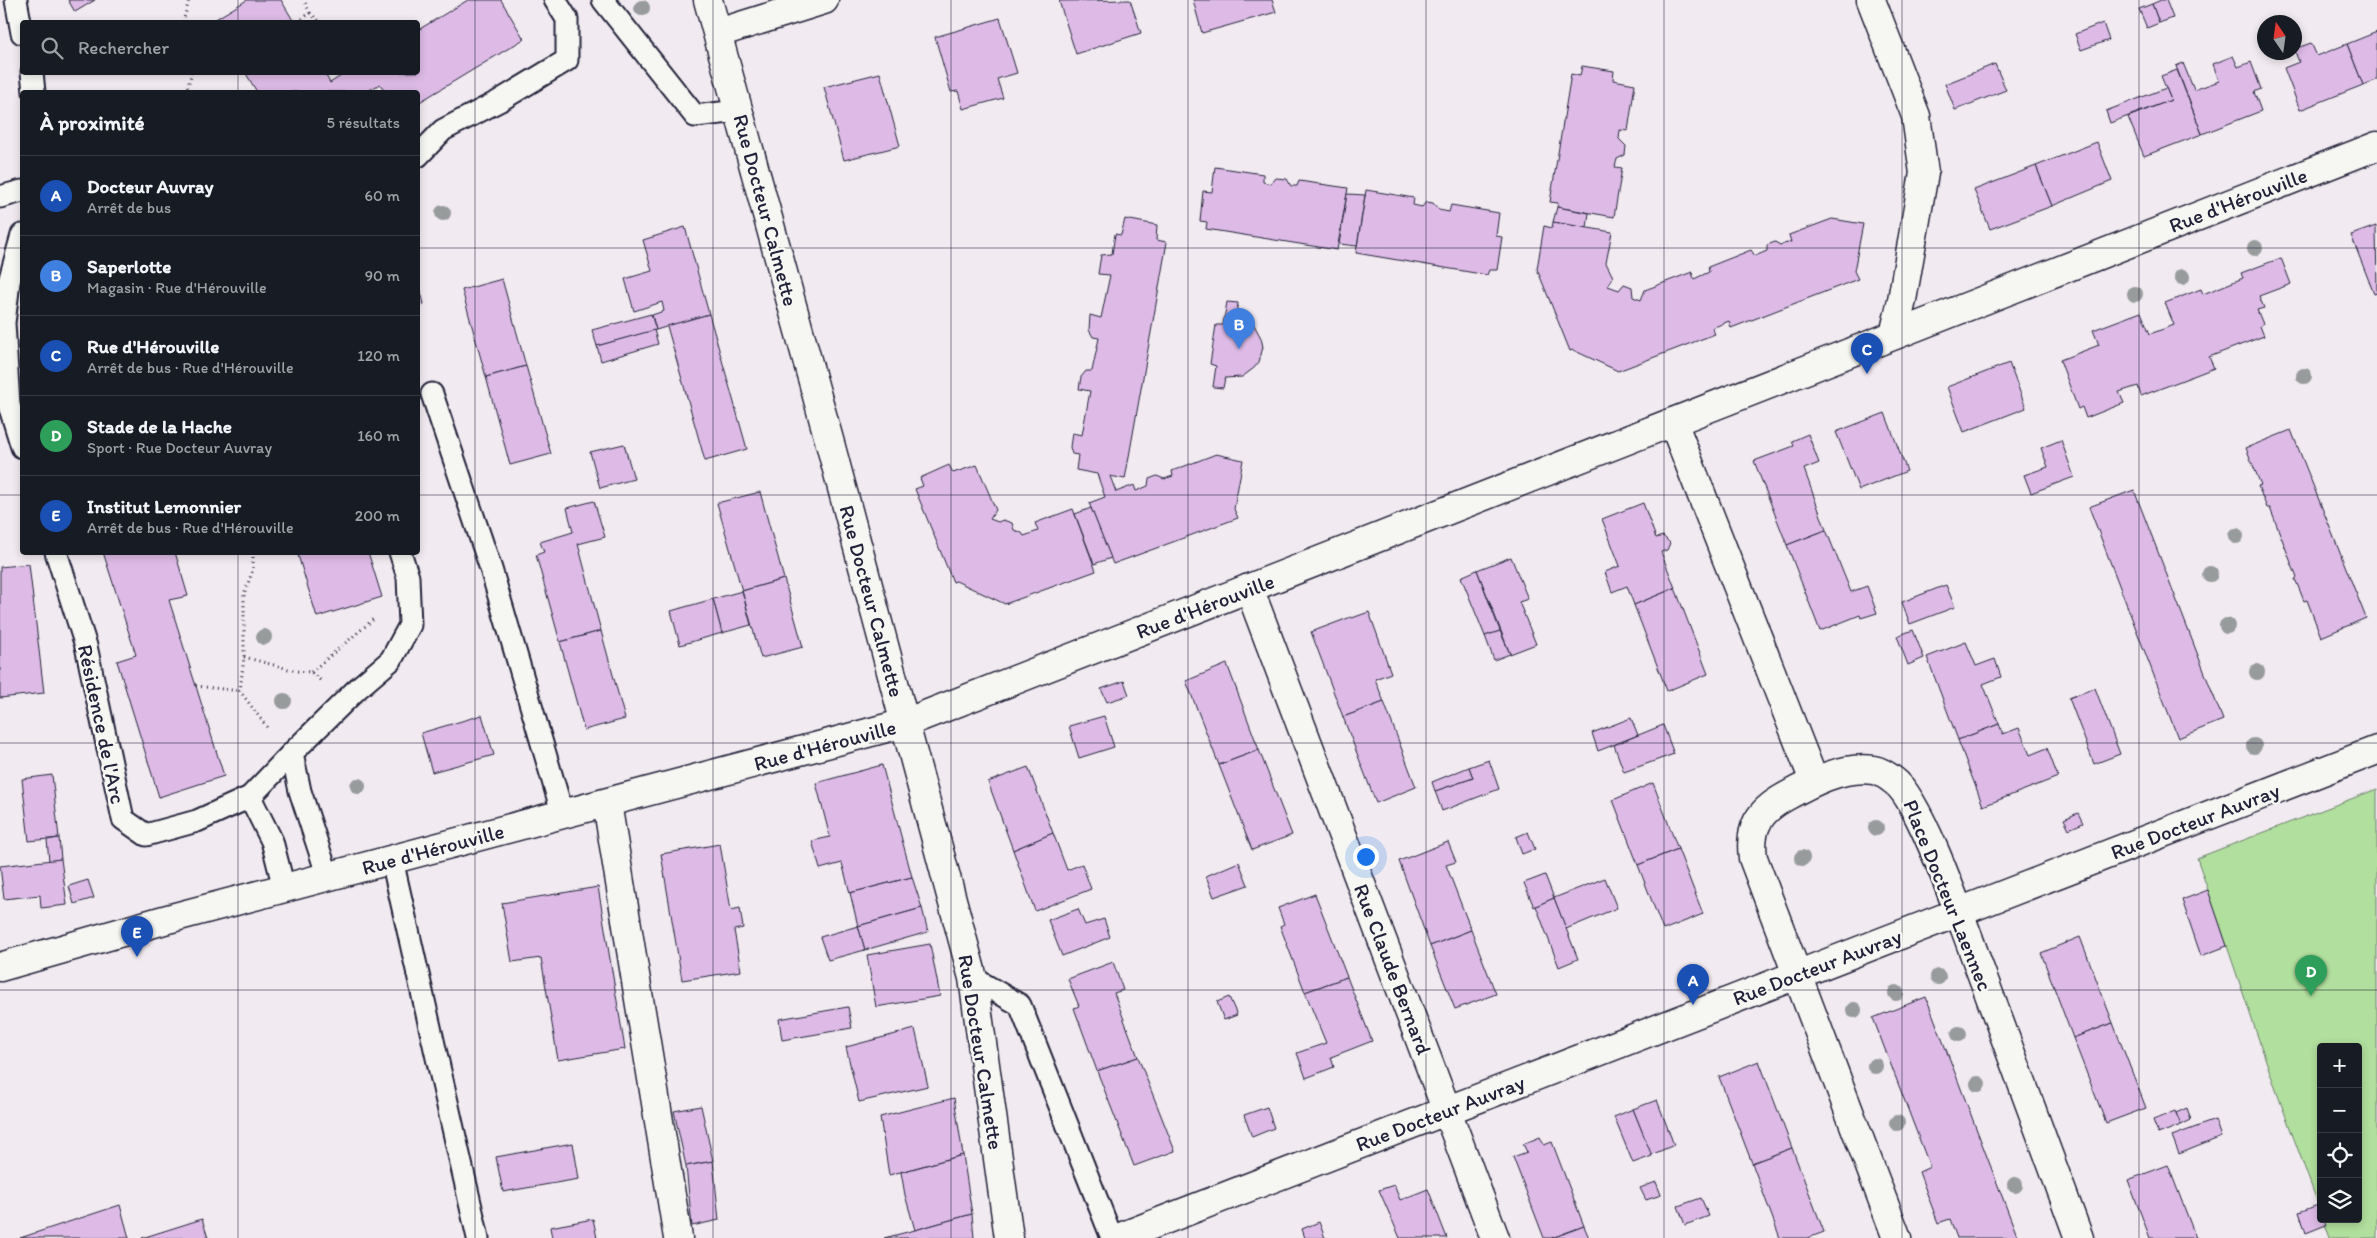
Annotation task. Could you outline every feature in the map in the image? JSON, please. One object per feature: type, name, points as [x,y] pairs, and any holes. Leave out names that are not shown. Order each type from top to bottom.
[{"type":"street","name":"Rue Docteur Calmette","points":[[708,0],[973,978],[1009,1238]]},
{"type":"street","points":[[718,32],[824,0]]},
{"type":"street","points":[[1871,0],[1916,116],[1924,173],[1894,335]]},
{"type":"street","name":"Rue d'Hérouville","points":[[0,967],[284,888],[905,723],[2377,146]]},
{"type":"street","points":[[1673,422],[1814,781]]},
{"type":"street","name":"Rue Claude Bernard","points":[[1249,588],[1495,1238]]},
{"type":"street","name":"Rue Docteur Auvray","points":[[1118,1238],[2377,750]]},
{"type":"street","name":"Place Docteur Laennec","points":[[1897,1238],[1753,858],[1750,837],[1758,819],[1776,802],[1814,781],[1849,771],[1875,770],[1895,781],[1905,791],[1924,828],[1958,912],[2079,1238]]},
{"type":"street","points":[[607,803],[678,1238]]},
{"type":"lane","points":[[16,0],[20,22]]},
{"type":"lane","points":[[420,154],[443,130],[499,101],[567,60],[568,19],[555,0]]},
{"type":"lane","points":[[603,0],[695,116],[738,110]]},
{"type":"lane","points":[[32,75],[34,90]]},
{"type":"lane","points":[[0,197],[20,192]]},
{"type":"lane","points":[[20,242],[9,282],[4,322],[9,405],[20,441]]},
{"type":"lane","points":[[432,394],[491,569],[563,815]]},
{"type":"lane","name":"Résidence de l'Arc","points":[[57,555],[86,646],[123,820],[146,835],[196,821],[250,797]]},
{"type":"lane","points":[[284,888],[272,842],[250,797],[334,712],[391,660],[410,625],[408,577],[401,555]]},
{"type":"lane","points":[[288,757],[328,877]]},
{"type":"lane","points":[[392,860],[478,1238]]},
{"type":"lane","points":[[973,978],[1020,1004],[1112,1238]]},
{"type":"path","points":[[184,20],[189,0]]},
{"type":"path","points":[[304,0],[310,12],[318,20]]},
{"type":"path","points":[[300,20],[310,12]]},
{"type":"path","points":[[187,90],[191,75]]},
{"type":"path","points":[[253,555],[253,570],[244,594],[244,657],[240,691],[288,757]]},
{"type":"path","points":[[310,672],[389,607],[409,602]]},
{"type":"path","points":[[244,657],[296,671],[310,672],[322,683],[334,712]]},
{"type":"path","points":[[196,686],[240,691]]},
{"type":"green space","points":[[2377,789],[2377,1238],[2330,1238],[2324,1223],[2362,1223],[2362,1043],[2317,1043],[2317,1201],[2276,1090],[2197,858]]},
{"type":"building","points":[[68,0],[95,0],[75,12]]},
{"type":"building","points":[[247,0],[281,0],[293,20],[214,20]]},
{"type":"building","points":[[468,0],[501,0],[524,39],[420,102],[420,90],[384,90],[380,84],[370,90],[256,90],[247,75],[326,75],[330,83],[342,75],[420,75],[420,29]]},
{"type":"building","points":[[1130,0],[1141,33],[1076,54],[1059,1]]},
{"type":"building","points":[[1193,0],[1272,0],[1276,12],[1202,33]]},
{"type":"building","points":[[2166,0],[2173,18],[2159,23],[2152,4]]},
{"type":"building","points":[[2152,4],[2159,23],[2147,28],[2139,9]]},
{"type":"building","points":[[1000,18],[1017,73],[997,79],[1003,98],[963,109],[958,91],[951,92],[935,37]]},
{"type":"building","points":[[2103,23],[2109,40],[2081,50],[2075,34]]},
{"type":"building","points":[[2377,32],[2377,80],[2363,85],[2347,44]]},
{"type":"building","points":[[2311,43],[2317,56],[2347,44],[2363,85],[2300,110],[2284,68],[2299,62],[2298,60],[2302,60],[2302,46]]},
{"type":"building","points":[[2233,56],[2238,67],[2251,62],[2261,89],[2254,92],[2261,111],[2202,134],[2176,66],[2183,63],[2194,90],[2219,81],[2213,64]]},
{"type":"building","points":[[1995,64],[2006,90],[1955,110],[1945,84]]},
{"type":"building","points":[[1582,66],[1614,71],[1613,80],[1635,84],[1628,131],[1620,130],[1619,139],[1626,146],[1625,155],[1617,159],[1615,167],[1622,168],[1614,217],[1557,207],[1558,203],[1550,202],[1571,74],[1580,76]]},
{"type":"building","points":[[2177,70],[2202,134],[2144,156],[2128,117],[2171,100],[2161,76]]},
{"type":"building","points":[[880,73],[900,146],[844,160],[824,87]]},
{"type":"building","points":[[2166,88],[2171,100],[2110,123],[2106,111]]},
{"type":"building","points":[[2097,142],[2112,181],[2052,206],[2036,166]]},
{"type":"building","points":[[2036,166],[2052,206],[1990,229],[1974,190]]},
{"type":"building","points":[[1215,167],[1263,174],[1263,182],[1271,184],[1276,178],[1287,179],[1291,186],[1297,186],[1299,181],[1348,188],[1337,250],[1206,229],[1207,222],[1200,221],[1203,191],[1212,192]]},
{"type":"building","points":[[1366,190],[1414,198],[1413,205],[1422,207],[1426,202],[1433,203],[1439,210],[1449,212],[1451,205],[1499,213],[1496,236],[1502,237],[1497,270],[1489,270],[1487,275],[1356,253]]},
{"type":"building","points":[[1347,194],[1365,195],[1357,246],[1339,244]]},
{"type":"building","points":[[1557,207],[1589,213],[1587,228],[1553,222]]},
{"type":"building","points":[[1125,219],[1157,225],[1156,240],[1167,242],[1125,479],[1110,476],[1116,492],[1134,485],[1136,491],[1148,486],[1149,479],[1157,476],[1164,479],[1173,476],[1172,471],[1216,454],[1243,460],[1234,509],[1238,518],[1113,564],[1089,503],[1105,497],[1097,474],[1076,470],[1078,455],[1072,454],[1070,447],[1072,433],[1082,435],[1090,391],[1079,389],[1081,377],[1086,371],[1092,371],[1099,338],[1093,337],[1089,330],[1090,315],[1101,318],[1110,275],[1098,274],[1101,255],[1112,254],[1115,234],[1121,235]]},
{"type":"building","points":[[1832,219],[1863,224],[1854,271],[1858,279],[1731,328],[1729,321],[1712,328],[1715,334],[1618,371],[1573,350],[1570,351],[1537,269],[1544,226],[1552,228],[1553,222],[1612,232],[1606,263],[1613,277],[1608,286],[1619,290],[1624,284],[1632,287],[1633,297],[1641,300],[1645,290],[1692,272],[1694,279],[1709,272],[1708,267],[1751,250],[1755,256],[1767,251],[1767,245],[1775,242],[1780,245],[1791,242],[1789,235]]},
{"type":"building","points":[[2376,226],[2377,293],[2374,294],[2351,235]]},
{"type":"building","points":[[685,227],[709,314],[656,330],[652,315],[664,311],[662,302],[634,311],[625,279],[652,271],[643,240]]},
{"type":"building","points":[[2281,258],[2291,284],[2259,296],[2264,308],[2257,310],[2263,324],[2260,326],[2264,336],[2209,357],[2214,368],[2141,396],[2138,386],[2119,392],[2124,403],[2086,418],[2082,407],[2078,409],[2060,360],[2099,345],[2093,330],[2141,312],[2150,334],[2174,325],[2165,303],[2201,289],[2203,294],[2243,278],[2241,273]]},
{"type":"building","points":[[502,279],[526,366],[486,377],[462,290]]},
{"type":"building","points":[[420,287],[424,304],[420,305]]},
{"type":"building","points":[[1227,302],[1238,303],[1236,318],[1253,323],[1261,338],[1263,347],[1259,362],[1254,368],[1242,377],[1225,378],[1223,388],[1213,387],[1216,366],[1210,364],[1216,325],[1223,325]]},
{"type":"building","points":[[651,314],[656,330],[597,346],[592,330]]},
{"type":"building","points":[[709,314],[747,449],[705,461],[667,326]]},
{"type":"building","points":[[654,330],[658,344],[601,361],[597,346]]},
{"type":"building","points":[[2009,363],[2026,408],[1964,432],[1947,387]]},
{"type":"building","points":[[526,366],[551,454],[510,465],[486,377]]},
{"type":"building","points":[[1885,413],[1907,471],[1859,490],[1836,432]]},
{"type":"building","points":[[2291,430],[2366,618],[2321,637],[2307,600],[2304,601],[2295,579],[2297,578],[2270,508],[2267,508],[2258,486],[2261,485],[2246,448]]},
{"type":"building","points":[[1808,434],[1819,463],[1804,469],[1826,530],[1787,545],[1754,461],[1794,446],[1792,441]]},
{"type":"building","points":[[2061,440],[2074,477],[2031,493],[2024,475],[2048,467],[2041,448]]},
{"type":"building","points":[[624,444],[634,479],[600,488],[590,452]]},
{"type":"building","points":[[949,465],[953,473],[977,465],[996,510],[990,519],[998,522],[1003,520],[1012,523],[1014,530],[1022,533],[1024,536],[1038,531],[1035,523],[1073,509],[1096,571],[1005,604],[956,581],[953,582],[915,489],[923,486],[920,478]]},
{"type":"building","points":[[2134,490],[2223,720],[2178,738],[2089,507]]},
{"type":"building","points":[[760,492],[784,579],[742,591],[717,503]]},
{"type":"building","points":[[594,501],[605,537],[578,544],[601,631],[560,642],[536,555],[544,552],[540,542],[573,532],[567,508]]},
{"type":"building","points":[[1643,503],[1656,538],[1663,536],[1670,543],[1667,550],[1661,552],[1675,588],[1634,605],[1627,586],[1612,592],[1605,572],[1620,566],[1602,519]]},
{"type":"building","points":[[1091,508],[1111,558],[1094,564],[1075,514]]},
{"type":"building","points":[[1826,530],[1851,592],[1867,586],[1877,613],[1861,618],[1860,615],[1820,631],[1787,545]]},
{"type":"building","points":[[104,555],[176,555],[188,596],[169,600],[224,776],[159,797],[117,661],[136,655]]},
{"type":"building","points":[[298,555],[369,555],[382,597],[317,617]]},
{"type":"building","points":[[1511,557],[1528,599],[1519,602],[1536,644],[1510,654],[1477,570]]},
{"type":"building","points":[[29,564],[44,693],[0,698],[0,567]]},
{"type":"building","points":[[1477,570],[1500,631],[1485,636],[1461,577]]},
{"type":"building","points":[[784,579],[803,647],[761,658],[742,591]]},
{"type":"building","points":[[1946,585],[1955,607],[1910,624],[1902,602]]},
{"type":"building","points":[[1675,588],[1708,674],[1667,691],[1634,605]]},
{"type":"building","points":[[742,591],[751,625],[722,633],[713,599]]},
{"type":"building","points":[[713,599],[722,633],[680,645],[671,611]]},
{"type":"building","points":[[1369,612],[1391,673],[1375,679],[1384,702],[1343,717],[1311,632]]},
{"type":"building","points":[[1913,630],[1924,658],[1908,665],[1897,636]]},
{"type":"building","points":[[601,631],[625,719],[584,730],[560,642]]},
{"type":"building","points":[[1500,631],[1510,654],[1494,660],[1485,636]]},
{"type":"building","points":[[1966,642],[1976,666],[1995,659],[2001,677],[1983,684],[1999,724],[1958,740],[1927,657]]},
{"type":"building","points":[[1227,664],[1259,750],[1219,765],[1186,681]]},
{"type":"building","points":[[1124,681],[1129,695],[1107,702],[1101,689]]},
{"type":"building","points":[[2095,688],[2120,754],[2094,764],[2069,698]]},
{"type":"building","points":[[1384,702],[1416,787],[1376,803],[1343,717]]},
{"type":"building","points":[[482,715],[494,755],[432,772],[421,733]]},
{"type":"building","points":[[1104,716],[1114,747],[1079,758],[1069,726]]},
{"type":"building","points":[[1631,718],[1638,735],[1598,751],[1592,733]]},
{"type":"building","points":[[1999,724],[2003,734],[2019,728],[2030,755],[2047,748],[2058,777],[1983,806],[1958,740]]},
{"type":"building","points":[[1663,725],[1674,754],[1624,772],[1614,745]]},
{"type":"building","points":[[1259,750],[1292,835],[1252,850],[1219,765]]},
{"type":"building","points":[[1489,760],[1499,789],[1442,811],[1435,791],[1473,778],[1469,767]]},
{"type":"building","points":[[882,765],[912,877],[850,893],[842,863],[820,869],[812,841],[830,837],[816,783]]},
{"type":"building","points":[[1028,767],[1053,833],[1013,850],[988,782]]},
{"type":"building","points":[[1469,767],[1473,778],[1435,791],[1432,782]]},
{"type":"building","points":[[52,775],[59,838],[29,841],[22,779]]},
{"type":"building","points":[[1653,783],[1678,849],[1638,865],[1613,800]]},
{"type":"building","points":[[2078,813],[2083,823],[2069,829],[2064,819]]},
{"type":"building","points":[[1528,832],[1535,849],[1522,854],[1516,837]]},
{"type":"building","points":[[1053,833],[1067,870],[1082,864],[1091,889],[1035,911],[1013,850]]},
{"type":"building","points":[[59,838],[61,859],[49,861],[47,840]]},
{"type":"building","points":[[1448,842],[1456,862],[1446,865],[1471,930],[1430,946],[1399,861]]},
{"type":"building","points":[[720,844],[731,910],[740,908],[743,928],[734,930],[741,971],[682,980],[661,854]]},
{"type":"building","points":[[1678,849],[1703,914],[1663,930],[1638,865]]},
{"type":"building","points":[[61,859],[67,905],[41,908],[40,895],[4,899],[0,866]]},
{"type":"building","points":[[1239,862],[1248,885],[1214,897],[1206,876]]},
{"type":"building","points":[[1545,875],[1554,898],[1534,907],[1524,883]]},
{"type":"building","points":[[912,877],[922,908],[858,926],[850,893]]},
{"type":"building","points":[[1605,878],[1617,908],[1566,929],[1554,898]]},
{"type":"building","points":[[88,880],[94,898],[74,904],[69,886]]},
{"type":"building","points":[[598,887],[625,1049],[558,1060],[541,958],[512,962],[502,903]]},
{"type":"building","points":[[2208,890],[2227,946],[2201,956],[2182,900]]},
{"type":"building","points":[[1315,894],[1347,977],[1305,992],[1280,926],[1284,924],[1278,908]]},
{"type":"building","points":[[1554,898],[1578,959],[1559,967],[1536,906]]},
{"type":"building","points":[[922,908],[928,932],[865,950],[858,926]]},
{"type":"building","points":[[1078,909],[1085,925],[1104,919],[1110,937],[1062,956],[1048,920]]},
{"type":"building","points":[[858,926],[865,950],[828,960],[820,937]]},
{"type":"building","points":[[1471,930],[1496,994],[1455,1009],[1430,946]]},
{"type":"building","points":[[2080,937],[2113,1023],[2073,1038],[2041,953]]},
{"type":"building","points":[[930,944],[940,996],[876,1007],[867,955]]},
{"type":"building","points":[[1113,962],[1123,990],[1114,993],[1138,1057],[1097,1071],[1074,1008],[1079,1006],[1068,979]]},
{"type":"building","points":[[1347,977],[1372,1041],[1331,1057],[1334,1067],[1306,1078],[1297,1053],[1326,1043],[1305,992]]},
{"type":"building","points":[[1229,997],[1237,1015],[1224,1020],[1217,1002]]},
{"type":"building","points":[[1926,997],[2018,1238],[1957,1238],[1950,1219],[1938,1223],[1919,1172],[1930,1167],[1873,1018]]},
{"type":"building","points":[[848,1007],[852,1028],[782,1040],[779,1019]]},
{"type":"building","points":[[2113,1023],[2146,1108],[2106,1123],[2073,1038]]},
{"type":"building","points":[[915,1029],[928,1086],[859,1102],[846,1047]]},
{"type":"building","points":[[1138,1057],[1175,1151],[1134,1166],[1097,1071]]},
{"type":"building","points":[[1759,1061],[1792,1148],[1752,1163],[1719,1077]]},
{"type":"building","points":[[954,1098],[963,1155],[889,1175],[880,1117]]},
{"type":"building","points":[[1657,1100],[1674,1145],[1651,1155],[1633,1109]]},
{"type":"building","points":[[701,1106],[713,1161],[686,1166],[674,1111]]},
{"type":"building","points":[[1267,1107],[1274,1128],[1252,1137],[1244,1115]]},
{"type":"building","points":[[2187,1108],[2191,1120],[2181,1125],[2176,1113]]},
{"type":"building","points":[[1633,1109],[1652,1156],[1633,1163],[1614,1117]]},
{"type":"building","points":[[2175,1111],[2181,1125],[2158,1134],[2153,1120]]},
{"type":"building","points":[[2215,1120],[2221,1137],[2179,1154],[2172,1136]]},
{"type":"building","points":[[1540,1137],[1544,1145],[1552,1142],[1584,1226],[1552,1238],[1544,1238],[1513,1157],[1527,1152],[1523,1144]]},
{"type":"building","points":[[573,1143],[579,1179],[503,1192],[496,1157]]},
{"type":"building","points":[[1792,1148],[1824,1232],[1808,1238],[1780,1238],[1752,1163]]},
{"type":"building","points":[[963,1155],[972,1214],[915,1230],[905,1195],[901,1172]]},
{"type":"building","points":[[713,1161],[719,1220],[692,1226],[686,1166]]},
{"type":"building","points":[[2168,1165],[2196,1238],[2150,1238],[2128,1180]]},
{"type":"building","points":[[1656,1182],[1661,1195],[1646,1200],[1640,1188]]},
{"type":"building","points":[[1394,1185],[1400,1200],[1428,1189],[1447,1238],[1400,1238],[1379,1190]]},
{"type":"building","points":[[1701,1198],[1709,1216],[1685,1225],[1678,1206]]},
{"type":"building","points":[[120,1205],[129,1238],[20,1238]]},
{"type":"building","points":[[2317,1205],[2317,1223],[2325,1223],[2326,1225],[2306,1233],[2299,1212]]},
{"type":"building","points":[[972,1214],[974,1238],[884,1238],[915,1230]]},
{"type":"building","points":[[202,1219],[208,1238],[142,1238]]},
{"type":"building","points":[[593,1219],[597,1238],[552,1238],[550,1227]]},
{"type":"building","points":[[1319,1222],[1325,1238],[1305,1238],[1302,1229]]},
{"type":"building","points":[[1584,1226],[1589,1238],[1552,1238]]},
{"type":"place","name":"Saperlotte","points":[[1239,349]]},
{"type":"place","name":"Rue d'Hérouville","points":[[1867,374]]},
{"type":"place","name":"Institut Lemonnier","points":[[137,957]]},
{"type":"place","name":"Stade de la Hache","points":[[2311,996]]},
{"type":"place","name":"Docteur Auvray","points":[[1693,1005]]}]
